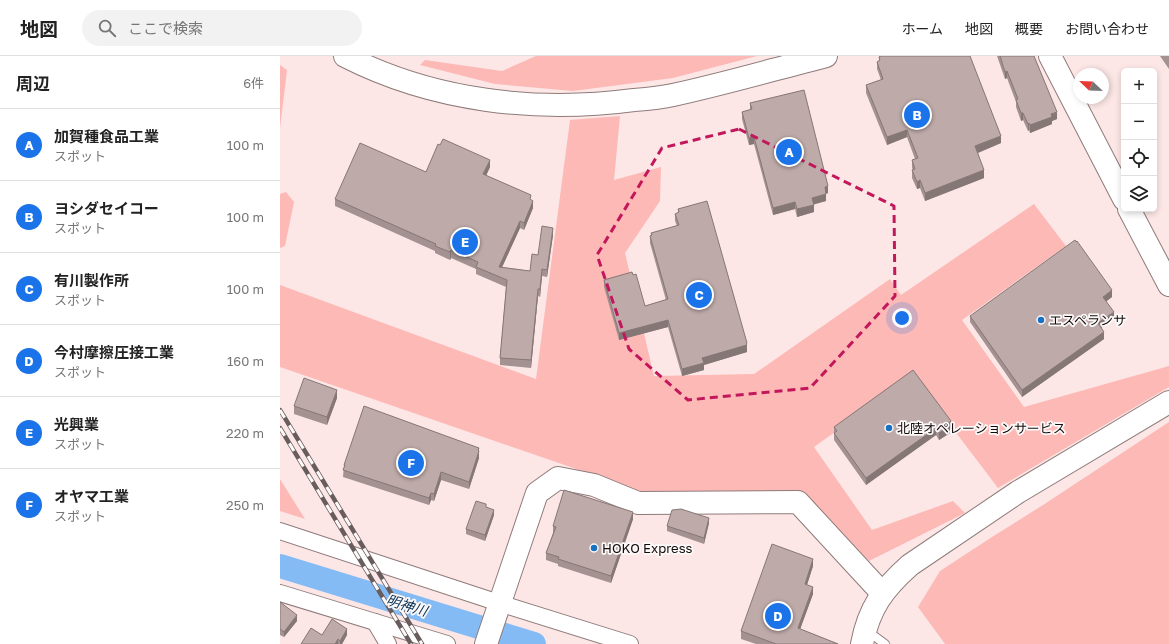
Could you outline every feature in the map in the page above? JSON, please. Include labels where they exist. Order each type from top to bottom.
[{"type":"street","points":[[344,56],[369,61],[433,90],[497,102],[601,104],[672,96],[826,56]]},
{"type":"street","points":[[1050,56],[1121,193]]},
{"type":"street","points":[[1131,212],[1169,285]]},
{"type":"street","points":[[863,636],[871,611],[882,593],[898,575],[910,565],[1018,492],[1169,402]]},
{"type":"street","points":[[486,644],[538,493],[558,478],[594,484],[638,503],[798,502],[882,593]]},
{"type":"street","points":[[280,531],[497,609],[630,644]]},
{"type":"street","points":[[280,593],[447,644]]},
{"type":"street","points":[[375,622],[388,644]]},
{"type":"lane","points":[[863,636],[885,644]]},
{"type":"highlighted area","points":[[739,129],[894,206],[895,296],[810,388],[688,400],[629,349],[597,255],[662,148]]},
{"type":"shaded area","points":[[536,56],[757,56],[673,78],[573,91],[495,84],[420,65],[425,60],[502,71]]},
{"type":"shaded area","points":[[280,65],[287,70],[280,128]]},
{"type":"shaded area","points":[[620,116],[614,180],[661,167],[660,201],[625,253],[654,376],[754,374],[890,279],[901,295],[1034,204],[1066,246],[962,320],[1024,407],[1169,366],[1169,387],[998,488],[913,376],[814,447],[872,530],[953,501],[965,513],[869,561],[802,493],[640,491],[280,367],[280,285],[536,379],[570,120]]},
{"type":"shaded area","points":[[286,192],[294,202],[285,246],[280,248],[280,194]]},
{"type":"shaded area","points":[[1169,422],[1169,644],[945,644],[918,607],[940,571]]},
{"type":"shaded area","points":[[280,479],[305,519],[280,511]]},
{"type":"building","points":[[880,56],[970,56],[1001,136],[975,146],[984,170],[925,193],[920,180],[917,182],[912,170],[915,169],[912,160],[918,158],[907,130],[887,137],[866,85],[883,79],[877,62],[880,60]]},
{"type":"building","points":[[1000,56],[1034,56],[1057,112],[1051,114],[1052,117],[1030,125],[1029,123],[1028,124],[1023,113],[1021,113],[1016,100],[1018,99],[1007,71],[1005,72]]},
{"type":"building","points":[[804,90],[828,186],[825,187],[826,194],[812,198],[814,205],[797,209],[795,202],[773,208],[754,137],[749,138],[742,112],[752,109],[750,103]]},
{"type":"building","points":[[443,139],[490,160],[483,174],[531,195],[530,199],[533,201],[524,223],[520,221],[499,267],[530,271],[532,254],[538,255],[542,226],[553,228],[547,270],[542,269],[540,289],[538,289],[531,360],[500,358],[507,280],[476,267],[478,262],[451,250],[450,252],[435,246],[436,244],[335,199],[360,143],[426,172],[438,144],[440,145]]},
{"type":"building","points":[[707,201],[747,345],[702,358],[704,363],[682,369],[668,320],[619,333],[604,280],[632,272],[633,275],[636,274],[645,306],[668,299],[650,236],[652,235],[651,233],[679,225],[675,214],[679,212],[678,209]]},
{"type":"building","name":"エスペランサ","points":[[1075,240],[1112,290],[1103,297],[1114,312],[1098,323],[1104,332],[1022,390],[970,316]]},
{"type":"building","name":"北陸オペレーションサービス","points":[[913,370],[951,421],[948,423],[950,426],[939,433],[936,428],[866,478],[834,433],[837,431],[834,427]]},
{"type":"building","points":[[304,378],[337,390],[327,417],[294,406]]},
{"type":"building","points":[[364,406],[479,448],[469,482],[441,472],[434,494],[431,493],[429,498],[343,470]]},
{"type":"building","name":"HOKO Express","points":[[564,490],[633,512],[611,576],[558,559],[559,557],[546,553],[556,527],[553,526]]},
{"type":"building","points":[[476,501],[486,504],[486,507],[494,510],[485,535],[466,529]]},
{"type":"building","points":[[681,509],[709,518],[704,538],[667,526],[672,510]]},
{"type":"building","points":[[772,544],[813,559],[805,584],[813,587],[798,628],[838,644],[776,644],[741,631]]},
{"type":"building","points":[[280,602],[297,615],[284,632],[280,629]]},
{"type":"building","points":[[332,619],[347,629],[340,641],[338,639],[335,644],[301,644],[311,628],[322,635]]},
{"type":"waterway","name":"明神川","points":[[280,566],[534,644]]},
{"type":"railway","points":[[280,410],[422,644]]},
{"type":"railway","points":[[280,428],[411,644]]},
{"type":"place","name":"ヨシダセイコー","points":[[917,115]]},
{"type":"place","name":"加賀種食品工業","points":[[789,152]]},
{"type":"place","name":"光興業","points":[[465,242]]},
{"type":"place","name":"有川製作所","points":[[699,295]]},
{"type":"place","name":"エスペランサ","points":[[1041,320]]},
{"type":"place","name":"北陸オペレーションサービス","points":[[889,428]]},
{"type":"place","name":"オヤマ工業","points":[[411,463]]},
{"type":"place","name":"HOKO Express","points":[[594,548]]},
{"type":"place","name":"今村摩擦圧接工業","points":[[778,616]]}]
